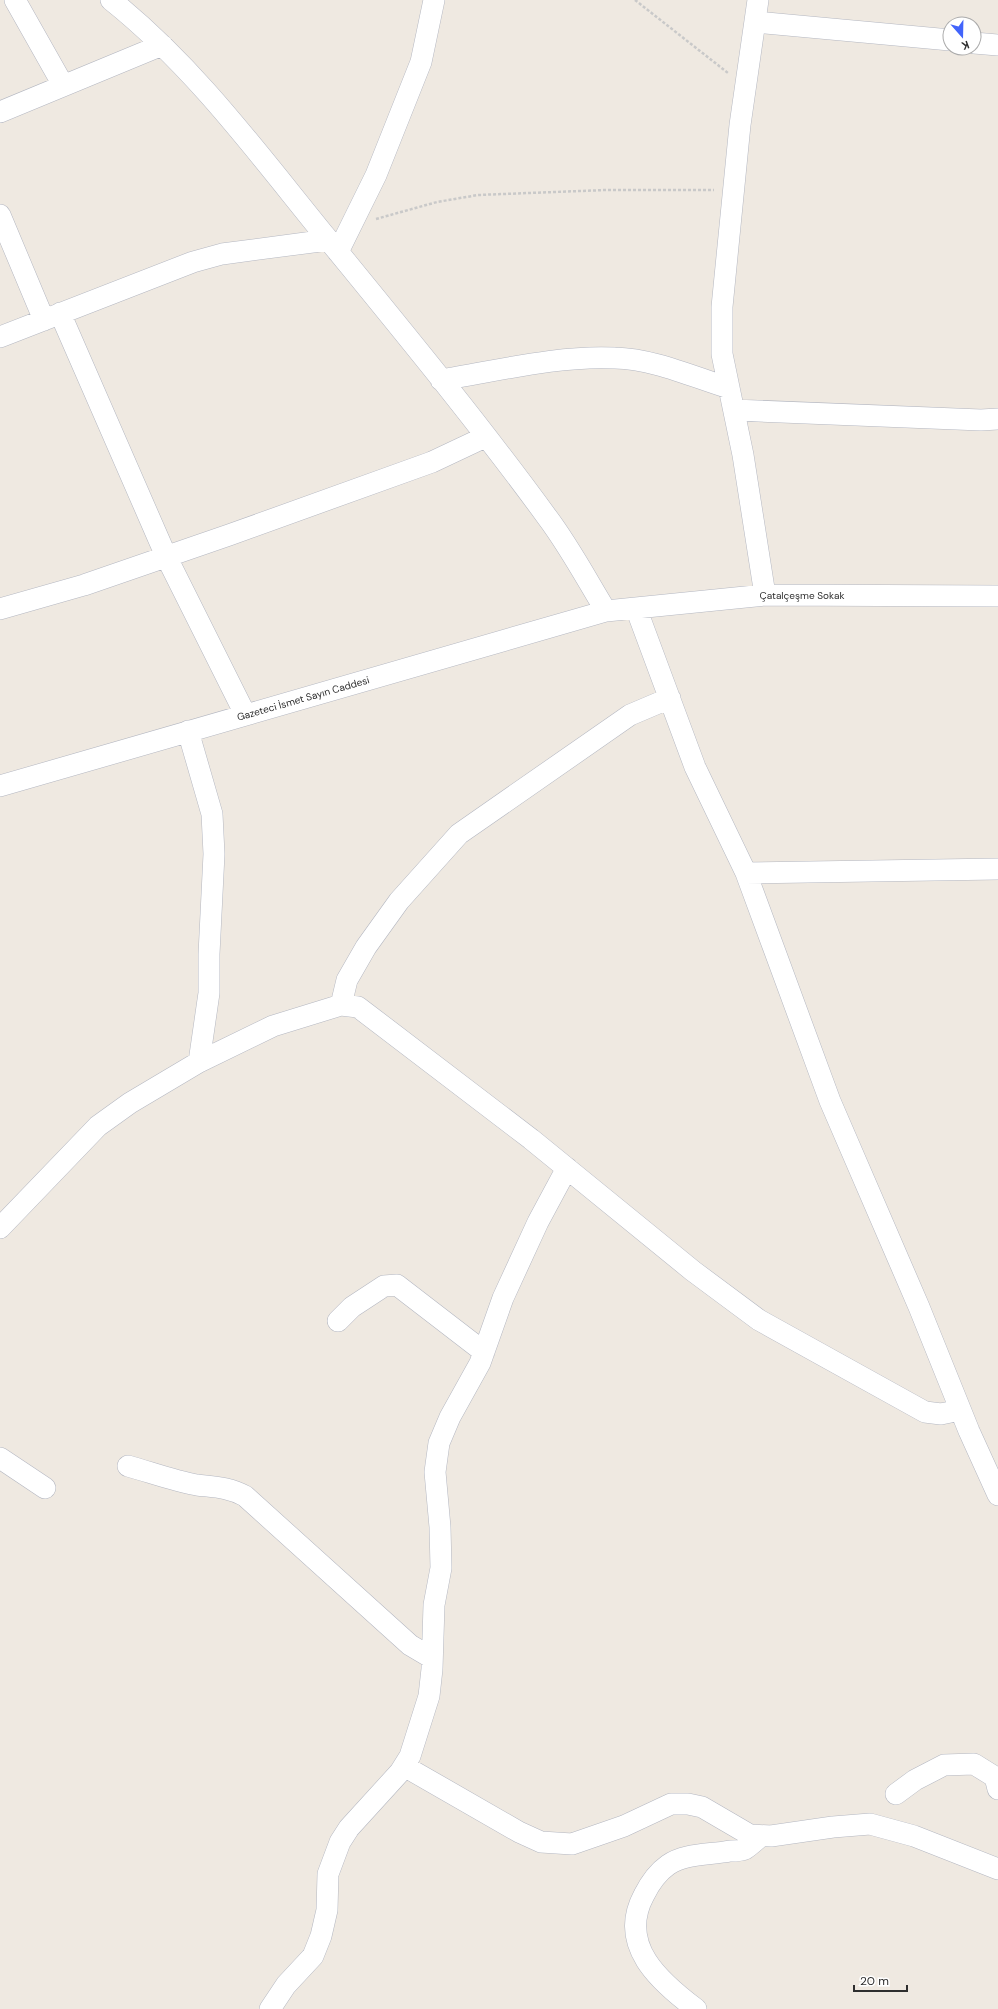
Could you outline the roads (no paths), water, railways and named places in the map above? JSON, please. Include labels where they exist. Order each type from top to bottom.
[{"type":"street","points":[[0,4],[9,0]]},
{"type":"street","points":[[15,0],[63,85]]},
{"type":"street","points":[[0,337],[193,262],[222,254],[333,246],[354,220],[376,175],[421,62],[434,0]]},
{"type":"street","points":[[758,0],[745,87],[733,190],[722,307],[722,354],[743,455],[765,595]]},
{"type":"street","points":[[115,1],[202,85],[441,380],[548,518],[606,611]]},
{"type":"street","points":[[755,22],[942,39]]},
{"type":"street","points":[[982,44],[998,45]]},
{"type":"street","points":[[0,112],[162,45]]},
{"type":"street","points":[[0,215],[52,316],[166,556],[245,714]]},
{"type":"street","points":[[441,380],[540,363],[592,358],[616,358],[639,361],[729,388]]},
{"type":"street","points":[[734,410],[981,420],[998,418]]},
{"type":"street","points":[[0,609],[84,585],[432,462],[485,437]]},
{"type":"street","name":"Çatalçeşme Sokak","points":[[606,611],[765,595],[998,596]]},
{"type":"street","points":[[636,608],[696,767],[746,873],[830,1101],[919,1307],[960,1410],[998,1495]]},
{"type":"street","name":"Gazeteci İsmet Sayın Caddesi","points":[[0,786],[245,714],[606,611]]},
{"type":"street","points":[[341,1005],[347,980],[366,947],[399,901],[460,834],[630,715],[670,698]]},
{"type":"street","points":[[188,731],[212,814],[214,854],[209,954],[210,993],[199,1062]]},
{"type":"street","points":[[746,873],[998,869]]},
{"type":"street","points":[[0,1228],[98,1126],[130,1103],[199,1062],[273,1026],[341,1005],[358,1007],[567,1168],[693,1271],[759,1320],[925,1412],[941,1414],[960,1410]]},
{"type":"street","points":[[270,2009],[286,1985],[313,1956],[321,1936],[327,1910],[328,1874],[340,1842],[349,1828],[404,1766],[410,1756],[429,1696],[434,1605],[441,1568],[440,1527],[435,1472],[439,1444],[450,1417],[484,1352],[503,1298],[538,1222],[567,1168]]},
{"type":"street","points":[[338,1321],[352,1307],[384,1286],[397,1285],[484,1352]]},
{"type":"street","points":[[0,1458],[45,1488]]},
{"type":"street","points":[[128,1466],[196,1485],[214,1485],[234,1490],[244,1496],[410,1645],[432,1658]]},
{"type":"street","points":[[896,1794],[915,1780],[944,1765],[974,1764],[995,1777],[998,1789]]},
{"type":"street","points":[[404,1766],[520,1832],[541,1842],[572,1844],[624,1826],[671,1804],[688,1804],[702,1807],[750,1835],[771,1836],[833,1827],[870,1824],[890,1828],[998,1869]]},
{"type":"street","points":[[696,2009],[684,2000],[646,1964],[637,1944],[635,1922],[640,1903],[650,1883],[668,1865],[690,1856],[744,1849],[762,1836]]}]
